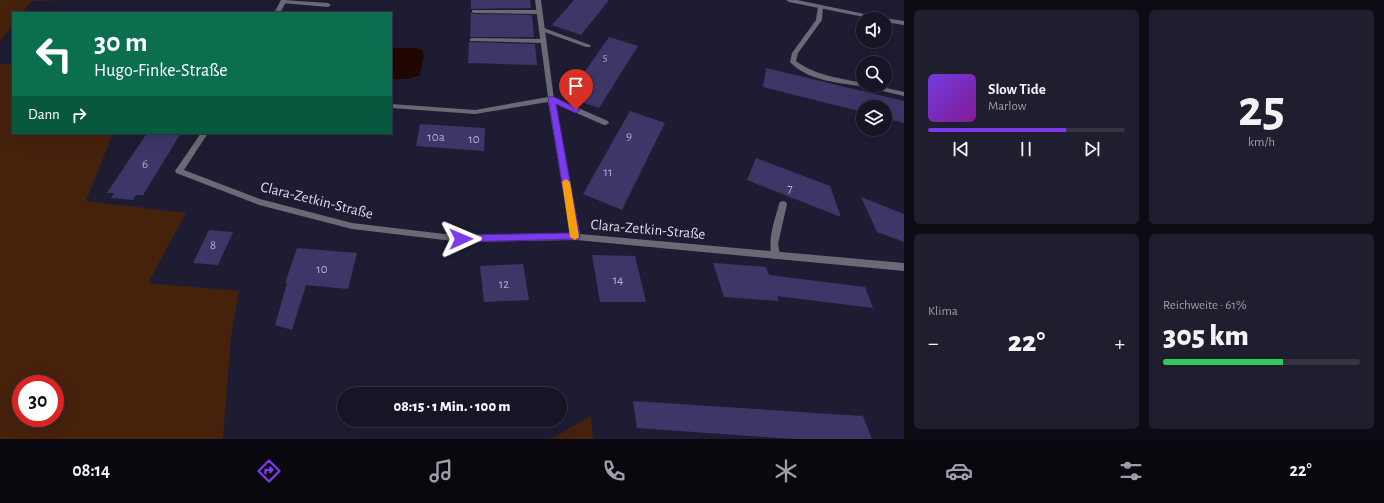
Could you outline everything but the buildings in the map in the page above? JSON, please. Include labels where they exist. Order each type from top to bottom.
[{"type":"street","points":[[538,0],[551,99],[576,237]]},
{"type":"street","points":[[789,0],[856,14]]},
{"type":"street","points":[[278,12],[283,1],[328,5]]},
{"type":"street","points":[[820,7],[819,20],[795,53],[793,62],[814,74],[856,83]]},
{"type":"street","points":[[474,11],[539,12]]},
{"type":"street","points":[[892,21],[904,23]]},
{"type":"street","points":[[541,29],[588,46]]},
{"type":"street","points":[[472,40],[543,41]]},
{"type":"street","points":[[892,91],[904,94]]},
{"type":"street","points":[[392,106],[475,112],[551,99],[606,123]]},
{"type":"street","name":"Clara-Zetkin-Straße","points":[[204,134],[180,171],[260,202],[352,226],[461,239],[576,237],[904,267]]},
{"type":"street","points":[[776,255],[774,244],[782,204]]},
{"type":"shaded area","points":[[0,0],[67,0],[32,1],[23,12],[12,12],[12,26],[0,41]]},
{"type":"shaded area","points":[[392,48],[415,48],[422,50],[424,55],[420,75],[409,79],[392,79]]},
{"type":"shaded area","points":[[0,64],[12,64],[12,134],[113,134],[86,201],[186,213],[148,283],[239,291],[231,337],[223,439],[0,439]]},
{"type":"shaded area","points":[[591,416],[593,439],[551,439]]},
{"type":"slow traffic","points":[[566,182],[575,237]]},
{"type":"route","points":[[461,239],[576,237],[551,99],[576,110]]}]
